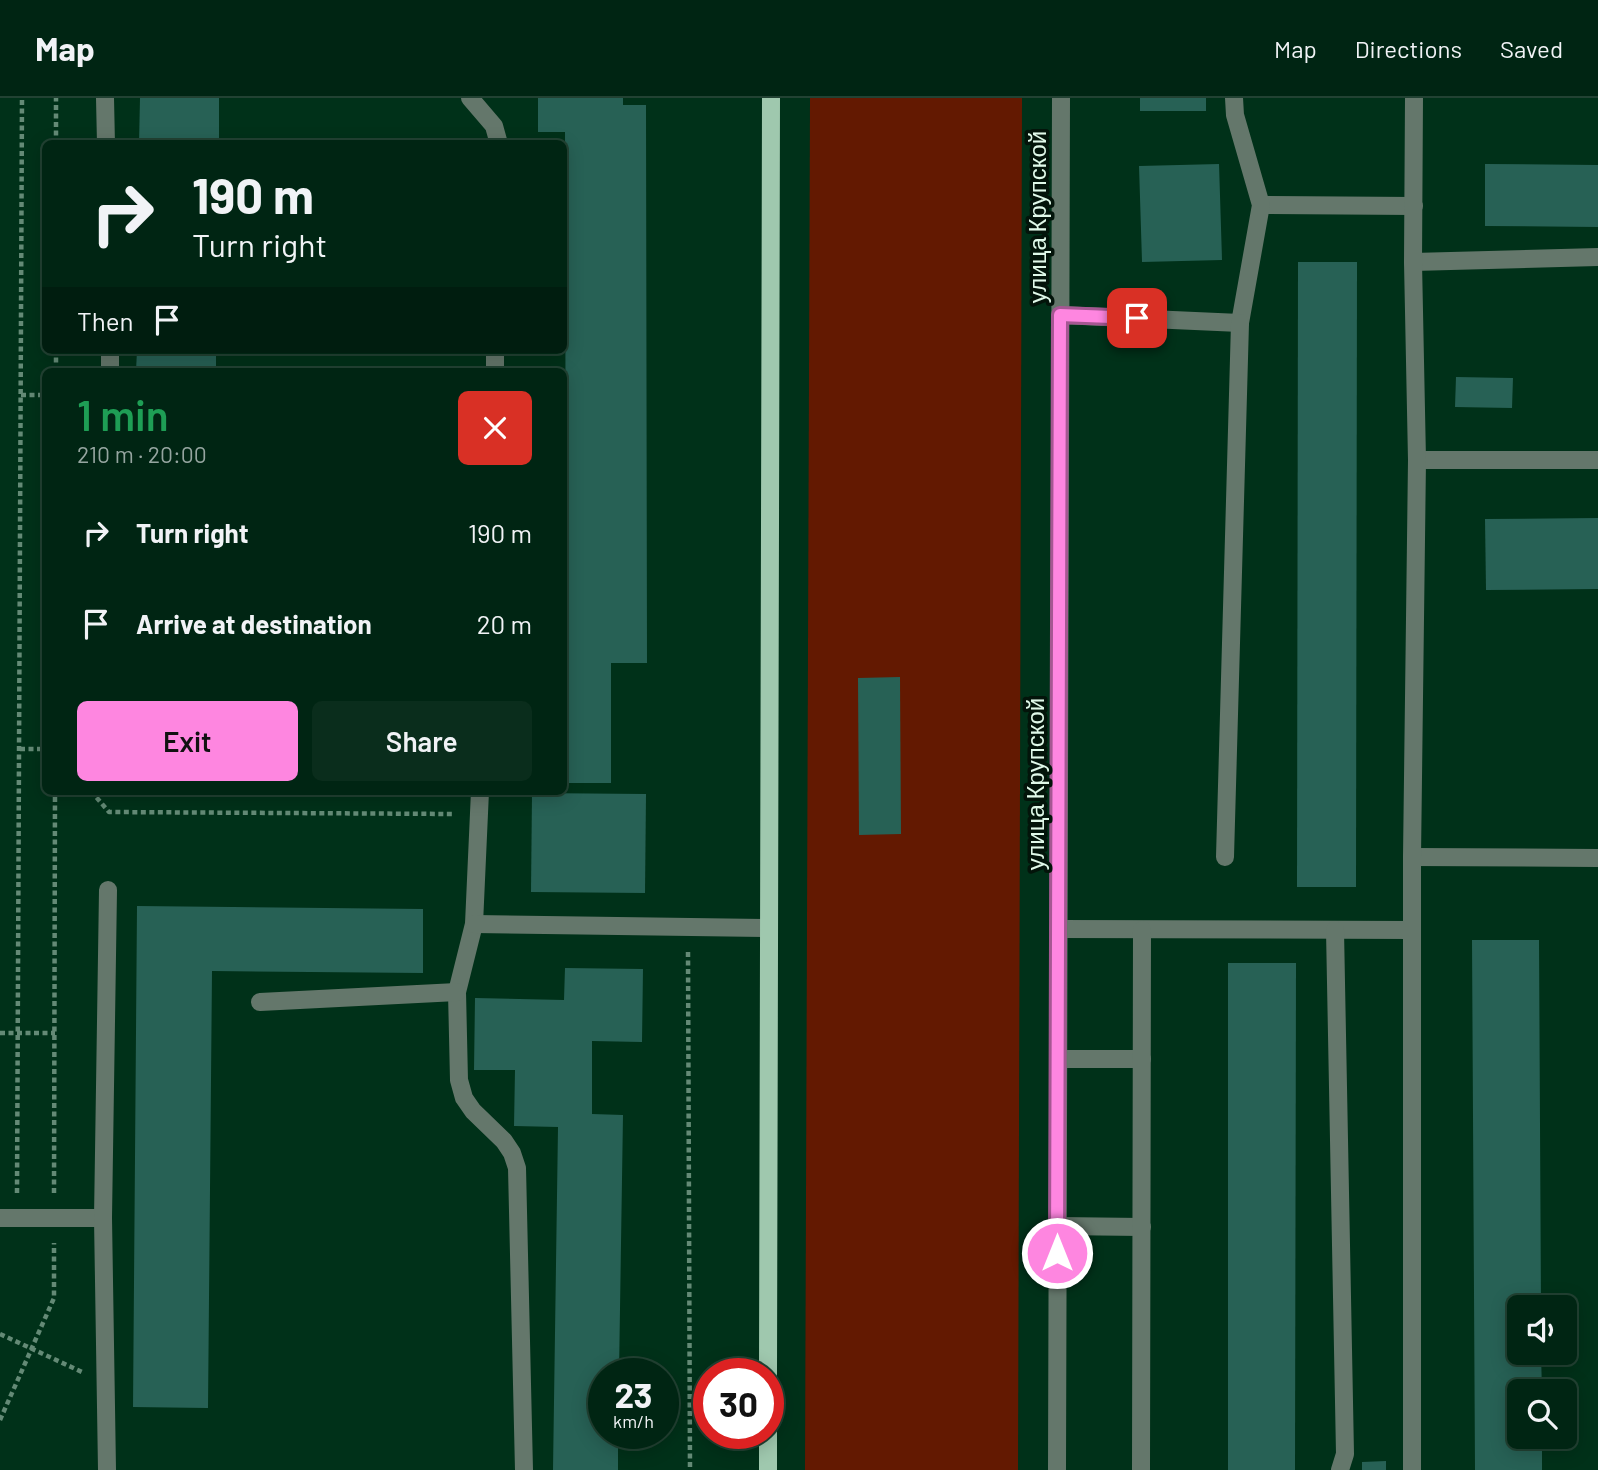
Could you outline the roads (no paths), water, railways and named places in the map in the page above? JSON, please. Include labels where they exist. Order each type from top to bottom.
[{"type":"main road","points":[[768,1358],[771,98]]},
{"type":"main road","points":[[768,1449],[768,1470]]},
{"type":"street","points":[[105,98],[106,140]]},
{"type":"street","points":[[470,98],[494,125],[498,140]]},
{"type":"street","name":"улица Крупской","points":[[1056,1470],[1061,98]]},
{"type":"street","points":[[1225,857],[1240,323],[1261,205],[1235,115],[1234,98]]},
{"type":"street","points":[[1412,1470],[1412,857],[1417,460],[1413,262],[1414,98]]},
{"type":"street","points":[[1261,205],[1414,206]]},
{"type":"street","points":[[1413,262],[1598,257]]},
{"type":"street","points":[[1060,315],[1240,323]]},
{"type":"street","points":[[1417,460],[1598,460]]},
{"type":"street","points":[[480,795],[474,924],[457,992],[459,1080],[464,1098],[473,1111],[504,1141],[517,1168],[524,1470]]},
{"type":"street","points":[[1412,857],[1598,858]]},
{"type":"street","points":[[107,1470],[103,1218],[108,890]]},
{"type":"street","points":[[474,924],[768,928]]},
{"type":"street","points":[[1058,929],[1412,930]]},
{"type":"street","points":[[1141,1470],[1142,930]]},
{"type":"street","points":[[1335,930],[1345,1454],[1340,1470]]},
{"type":"street","points":[[260,1002],[457,992]]},
{"type":"street","points":[[1058,1059],[1142,1059]]},
{"type":"street","points":[[9,1218],[103,1218]]},
{"type":"street","points":[[1057,1226],[1142,1227]]}]
